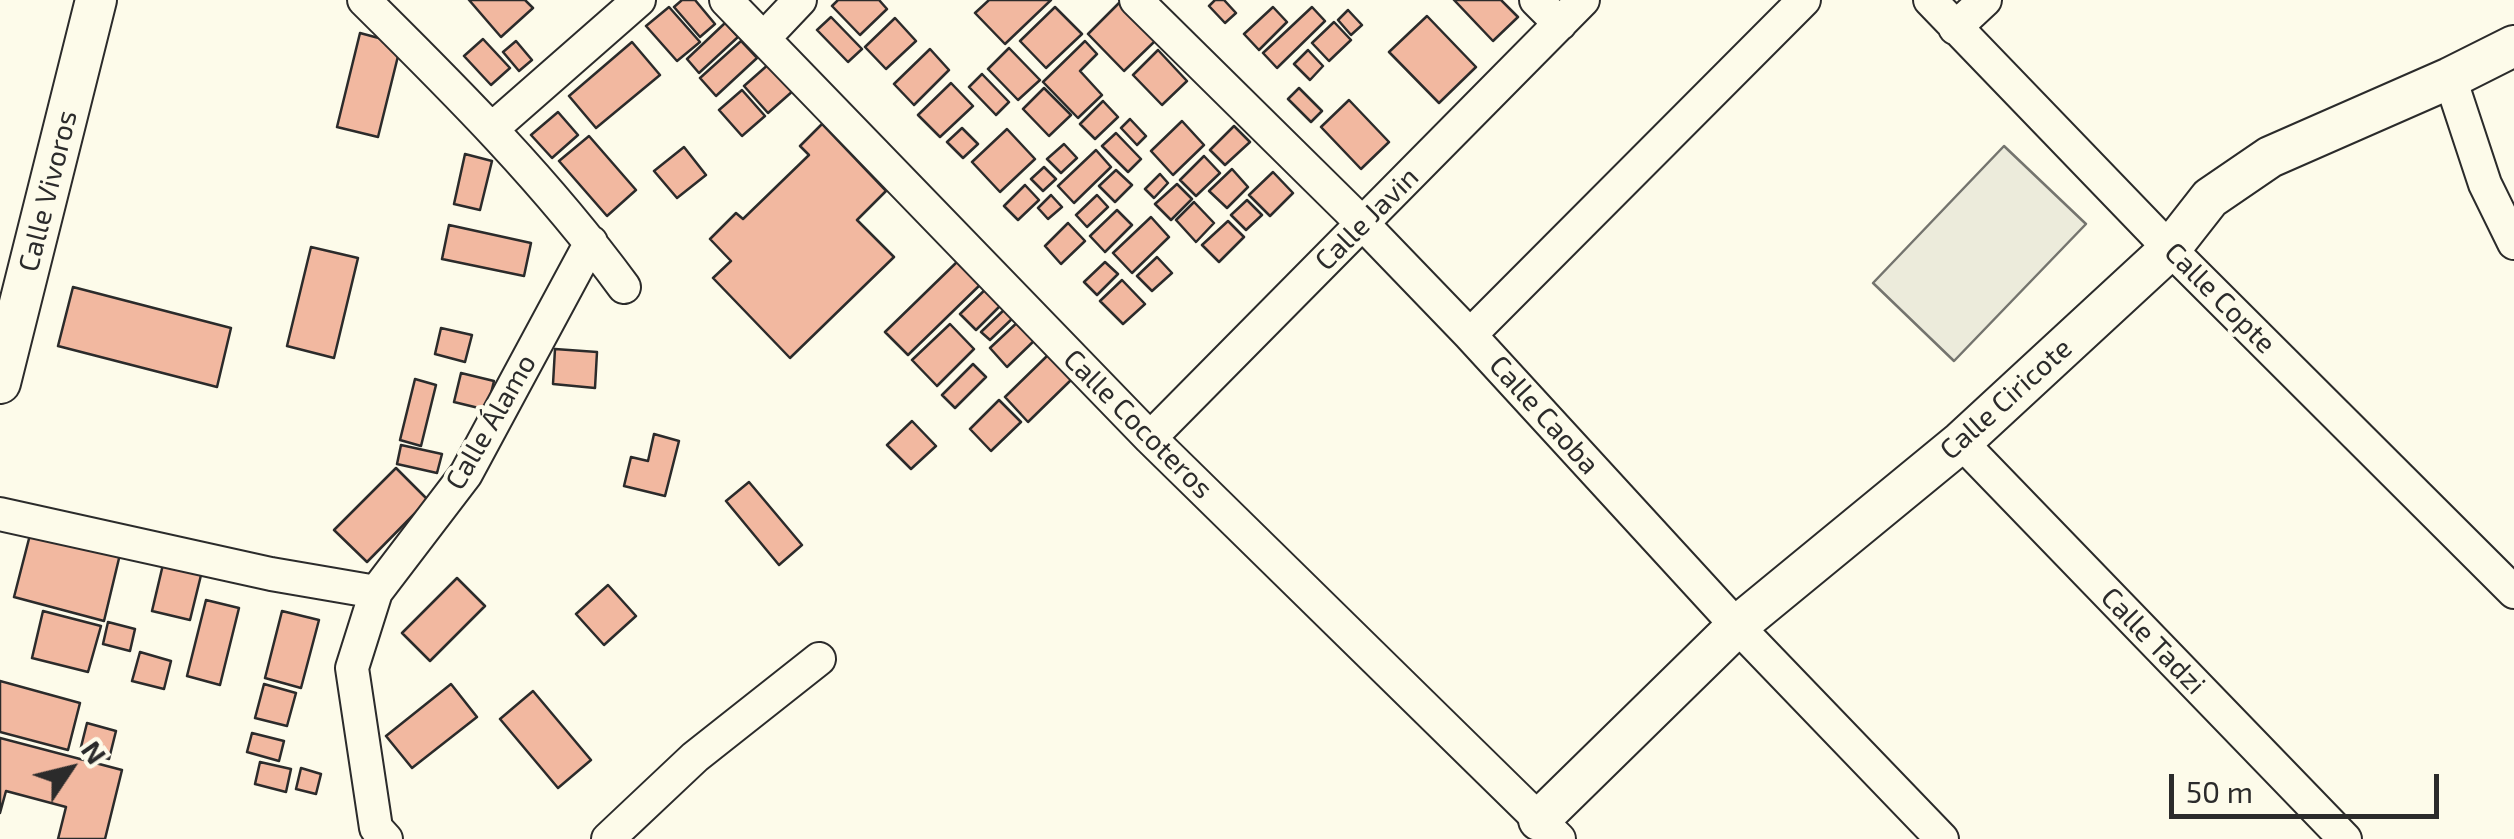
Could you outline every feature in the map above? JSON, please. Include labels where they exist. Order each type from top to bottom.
[{"type":"street","name":"Calle Vivoros","points":[[0,383],[96,0]]},
{"type":"street","points":[[364,0],[493,128],[591,242],[624,288]]},
{"type":"street","points":[[493,128],[638,0]]},
{"type":"street","name":"Calle Cocoteros","points":[[726,0],[1150,438],[1549,830]]},
{"type":"street","points":[[764,38],[800,0]]},
{"type":"street","name":"Calle Caoba","points":[[1136,0],[1470,335],[1737,626],[1942,839]]},
{"type":"street","points":[[1536,0],[1572,12]]},
{"type":"street","points":[[1470,335],[1804,0]]},
{"type":"street","name":"Calle Copte","points":[[1930,0],[2170,249],[2514,592]]},
{"type":"street","points":[[1955,28],[1986,0]]},
{"type":"street","name":"Calle Javin","points":[[1150,438],[1572,12]]},
{"type":"street","name":"Calle Ciricote","points":[[1549,830],[1737,626],[1961,442],[2170,249],[2210,198],[2270,157],[2514,46]]},
{"type":"street","points":[[2450,78],[2485,184],[2514,242]]},
{"type":"street","name":"Calle Álamo","points":[[386,839],[376,828],[352,668],[376,592],[466,474],[591,242]]},
{"type":"street","name":"Calle Tadzi","points":[[1961,442],[2345,839]]},
{"type":"street","points":[[0,514],[271,574],[376,592]]},
{"type":"street","points":[[608,839],[695,757],[819,659]]},
{"type":"shaded area","points":[[2004,146],[2086,224],[1954,361],[1873,283]]},
{"type":"building","points":[[469,0],[525,0],[533,8],[501,37]]},
{"type":"building","points":[[682,0],[695,0],[715,24],[700,37],[674,7]]},
{"type":"building","points":[[838,0],[879,0],[887,9],[860,35],[832,6]]},
{"type":"building","points":[[989,0],[1051,0],[1005,44],[975,13]]},
{"type":"building","points":[[1215,0],[1224,0],[1236,13],[1225,23],[1209,6]]},
{"type":"building","points":[[1454,0],[1501,0],[1518,17],[1493,41]]},
{"type":"building","points":[[1119,3],[1155,41],[1124,71],[1088,34]]},
{"type":"building","points":[[669,7],[700,42],[677,61],[646,26]]},
{"type":"building","points":[[1055,7],[1082,34],[1046,68],[1020,41]]},
{"type":"building","points":[[1273,7],[1287,22],[1259,50],[1244,34]]},
{"type":"building","points":[[1312,7],[1325,21],[1277,68],[1263,53]]},
{"type":"building","points":[[1348,10],[1362,25],[1351,35],[1338,20]]},
{"type":"building","points":[[1427,16],[1476,67],[1439,103],[1389,52]]},
{"type":"building","points":[[831,17],[862,49],[848,62],[817,30]]},
{"type":"building","points":[[895,18],[916,41],[886,69],[865,47]]},
{"type":"building","points":[[1334,22],[1351,40],[1329,61],[1312,43]]},
{"type":"building","points":[[725,23],[738,37],[699,73],[687,59]]},
{"type":"building","points":[[360,33],[401,44],[378,137],[337,127]]},
{"type":"building","points":[[483,39],[510,68],[491,85],[464,56]]},
{"type":"building","points":[[516,41],[532,60],[519,71],[503,52]]},
{"type":"building","points":[[741,41],[757,58],[716,96],[700,78]]},
{"type":"building","points":[[1085,41],[1097,54],[1080,71],[1102,95],[1078,118],[1043,82]]},
{"type":"building","points":[[632,42],[660,75],[596,128],[569,96]]},
{"type":"building","points":[[1009,48],[1040,80],[1018,100],[988,69]]},
{"type":"building","points":[[930,49],[949,70],[914,105],[894,84]]},
{"type":"building","points":[[1158,50],[1187,81],[1162,105],[1133,75]]},
{"type":"building","points":[[1308,50],[1323,66],[1310,80],[1294,64]]},
{"type":"building","points":[[770,63],[794,90],[768,113],[744,86]]},
{"type":"building","points":[[982,74],[1009,102],[996,115],[969,87]]},
{"type":"building","points":[[951,83],[973,106],[940,137],[918,115]]},
{"type":"building","points":[[1044,88],[1071,115],[1049,136],[1023,109]]},
{"type":"building","points":[[1299,88],[1322,111],[1311,122],[1288,99]]},
{"type":"building","points":[[742,90],[765,116],[742,136],[719,110]]},
{"type":"building","points":[[1349,100],[1389,142],[1361,169],[1321,127]]},
{"type":"building","points":[[1103,101],[1118,117],[1095,139],[1080,124]]},
{"type":"building","points":[[558,112],[578,135],[552,158],[531,135]]},
{"type":"building","points":[[1130,119],[1146,136],[1137,145],[1121,128]]},
{"type":"building","points":[[1182,121],[1204,145],[1173,175],[1151,151]]},
{"type":"building","points":[[822,124],[886,191],[857,220],[894,257],[790,358],[713,278],[731,261],[710,239],[736,213],[743,219],[809,155],[800,146]]},
{"type":"building","points":[[1234,126],[1250,142],[1225,165],[1210,150]]},
{"type":"building","points":[[962,128],[978,144],[963,158],[947,142]]},
{"type":"building","points":[[1007,129],[1035,159],[1000,192],[972,162]]},
{"type":"building","points":[[1116,133],[1141,159],[1128,172],[1102,146]]},
{"type":"building","points":[[589,136],[636,190],[607,216],[559,161]]},
{"type":"building","points":[[1064,144],[1077,158],[1061,173],[1047,159]]},
{"type":"building","points":[[684,147],[706,175],[677,198],[654,171]]},
{"type":"building","points":[[1096,150],[1111,167],[1074,203],[1058,186]]},
{"type":"building","points":[[465,154],[492,161],[480,210],[454,204]]},
{"type":"building","points":[[1204,156],[1220,173],[1196,196],[1180,180]]},
{"type":"building","points":[[1044,167],[1056,179],[1043,191],[1031,179]]},
{"type":"building","points":[[1232,169],[1248,187],[1227,208],[1209,191]]},
{"type":"building","points":[[1116,170],[1132,185],[1115,202],[1099,186]]},
{"type":"building","points":[[1273,172],[1293,193],[1270,216],[1249,195]]},
{"type":"building","points":[[1160,174],[1168,183],[1154,198],[1145,189]]},
{"type":"building","points":[[1177,184],[1192,199],[1171,220],[1155,204]]},
{"type":"building","points":[[1025,185],[1039,200],[1018,220],[1004,206]]},
{"type":"building","points":[[1051,195],[1062,207],[1048,219],[1038,208]]},
{"type":"building","points":[[1097,195],[1108,207],[1087,227],[1076,215]]},
{"type":"building","points":[[1247,200],[1262,215],[1246,230],[1231,215]]},
{"type":"building","points":[[1194,202],[1214,223],[1196,242],[1176,220]]},
{"type":"building","points":[[1117,210],[1132,225],[1105,252],[1090,236]]},
{"type":"building","points":[[1151,217],[1169,237],[1132,273],[1113,253]]},
{"type":"building","points":[[1228,221],[1244,237],[1219,262],[1202,245]]},
{"type":"building","points":[[1068,223],[1085,241],[1061,264],[1045,246]]},
{"type":"building","points":[[449,225],[531,243],[524,276],[442,259]]},
{"type":"building","points":[[311,247],[358,258],[334,358],[287,346]]},
{"type":"building","points":[[1157,257],[1172,273],[1152,291],[1137,276]]},
{"type":"building","points":[[960,259],[983,282],[908,355],[885,332]]},
{"type":"building","points":[[1105,262],[1118,274],[1097,295],[1084,282]]},
{"type":"building","points":[[1122,280],[1145,304],[1123,324],[1100,301]]},
{"type":"building","points":[[991,284],[1006,300],[976,330],[960,314]]},
{"type":"building","points":[[73,287],[231,328],[217,387],[58,346]]},
{"type":"building","points":[[1007,307],[1016,315],[990,340],[981,332]]},
{"type":"building","points":[[1021,319],[1038,337],[1007,367],[990,348]]},
{"type":"building","points":[[950,324],[974,349],[937,386],[912,360]]},
{"type":"building","points":[[441,328],[472,335],[465,362],[435,354]]},
{"type":"building","points":[[555,349],[597,352],[595,388],[553,384]]},
{"type":"building","points":[[1048,355],[1072,379],[1028,422],[1005,397]]},
{"type":"building","points":[[973,364],[986,377],[955,408],[942,395]]},
{"type":"building","points":[[461,373],[494,381],[487,410],[454,402]]},
{"type":"building","points":[[415,379],[436,385],[421,446],[400,440]]},
{"type":"building","points":[[999,400],[1021,422],[991,451],[970,429]]},
{"type":"building","points":[[912,421],[936,446],[911,469],[887,445]]},
{"type":"building","points":[[654,434],[679,441],[665,496],[624,486],[631,457],[648,461]]},
{"type":"building","points":[[401,445],[442,454],[437,473],[397,464]]},
{"type":"building","points":[[396,468],[428,500],[367,562],[334,530]]},
{"type":"building","points":[[749,482],[802,545],[779,565],[726,501]]},
{"type":"building","points":[[32,527],[121,550],[104,621],[14,597]]},
{"type":"building","points":[[165,556],[203,567],[190,620],[152,611]]},
{"type":"building","points":[[457,578],[485,606],[430,661],[402,633]]},
{"type":"building","points":[[608,585],[636,616],[604,645],[576,614]]},
{"type":"building","points":[[206,600],[239,608],[220,685],[187,676]]},
{"type":"building","points":[[43,611],[101,626],[88,672],[32,658]]},
{"type":"building","points":[[282,611],[319,620],[301,688],[265,678]]},
{"type":"building","points":[[108,622],[135,629],[130,651],[103,644]]},
{"type":"building","points":[[140,652],[171,661],[164,689],[132,681]]},
{"type":"building","points":[[0,681],[80,703],[68,750],[0,732]]},
{"type":"building","points":[[264,684],[296,693],[287,726],[255,718]]},
{"type":"building","points":[[451,684],[477,717],[412,768],[386,736]]},
{"type":"building","points":[[533,691],[591,760],[558,788],[500,719]]},
{"type":"building","points":[[87,723],[116,731],[109,759],[80,751]]},
{"type":"building","points":[[252,733],[284,741],[279,761],[247,752]]},
{"type":"building","points":[[0,738],[122,770],[105,839],[58,839],[66,807],[6,791],[0,813]]},
{"type":"building","points":[[260,762],[291,769],[286,792],[255,784]]},
{"type":"building","points":[[301,768],[321,774],[316,794],[296,789]]}]
